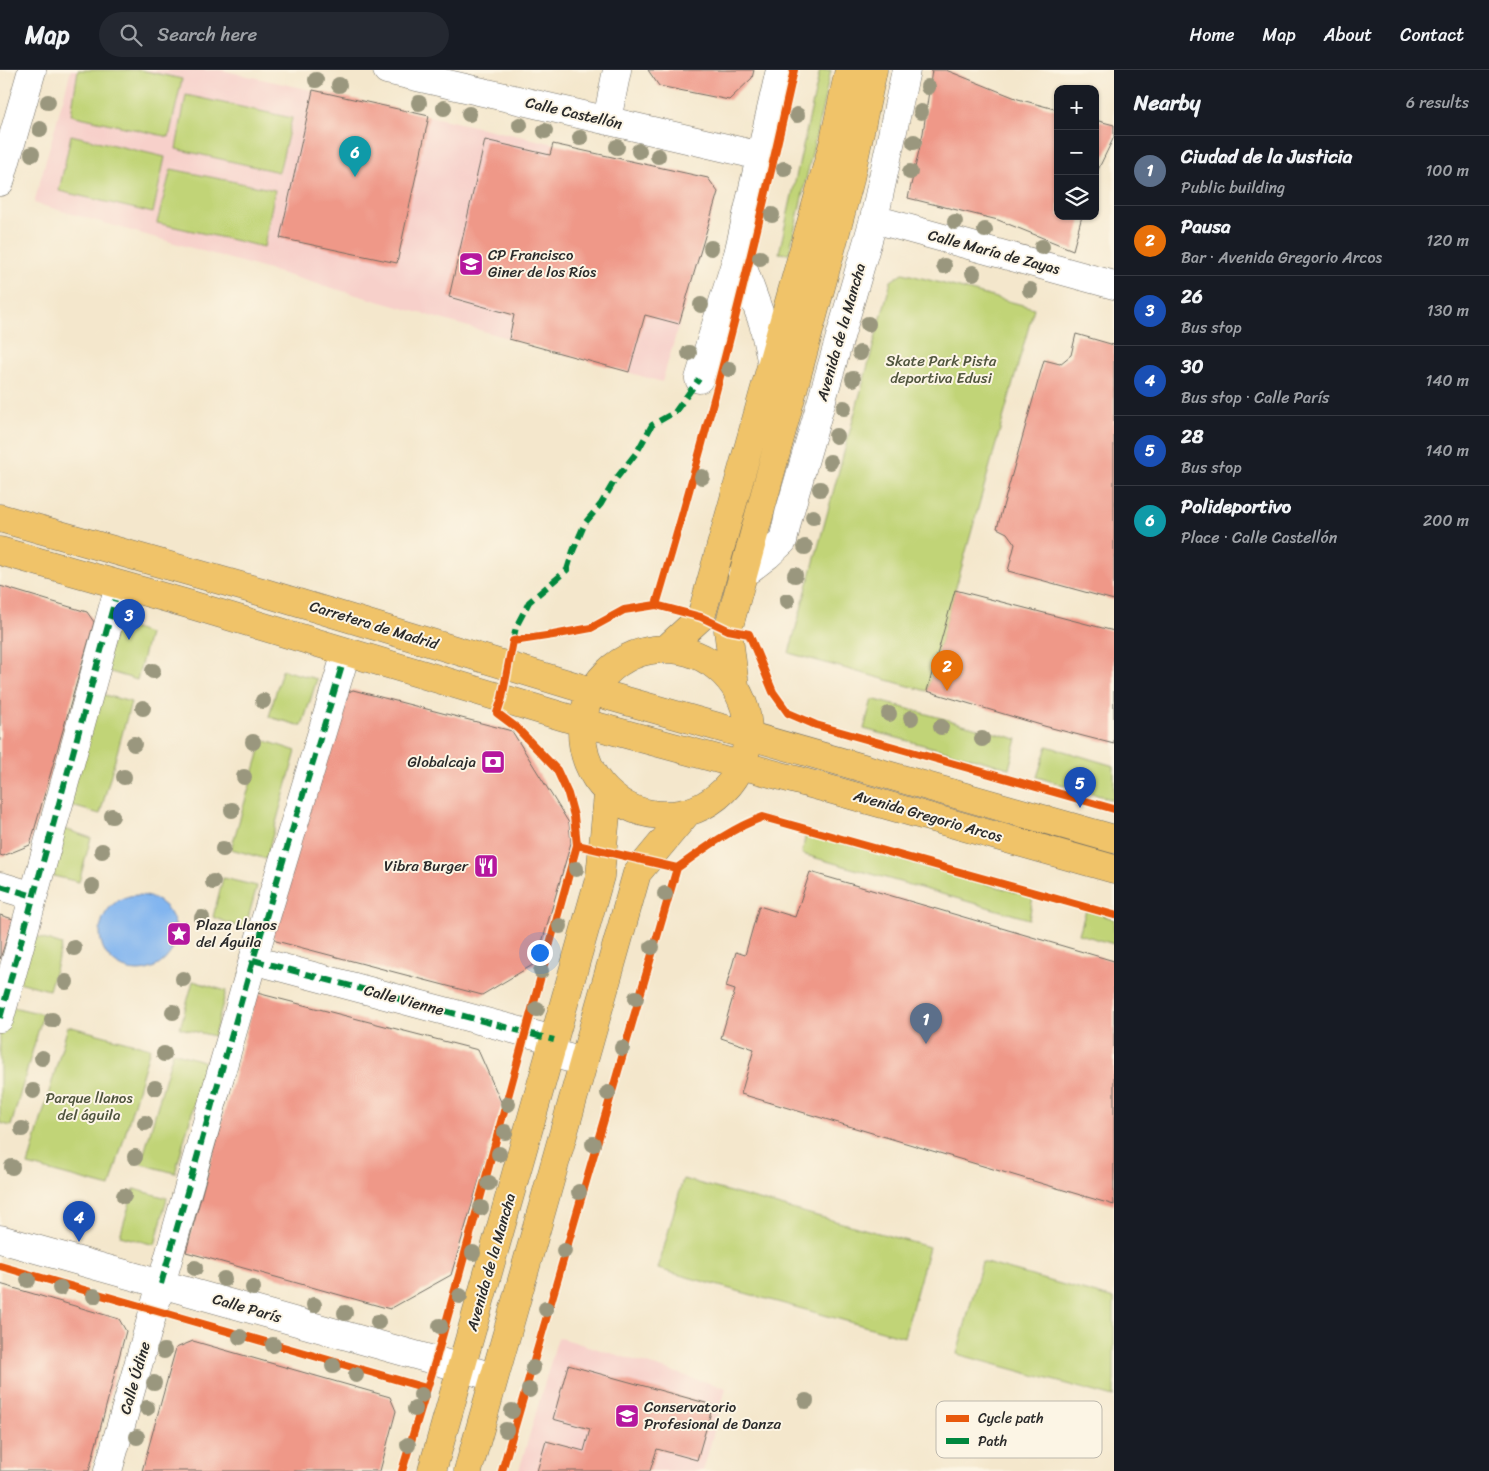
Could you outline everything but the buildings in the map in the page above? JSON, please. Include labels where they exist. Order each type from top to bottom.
[{"type":"main road","points":[[667,648],[701,617],[834,141],[849,70]]},
{"type":"main road","name":"Avenida de la Mancha","points":[[470,1463],[637,874],[687,813],[719,796],[741,766],[748,734],[745,709],[735,686],[728,630],[849,183],[873,70]]},
{"type":"main road","name":"Carretera de Madrid","points":[[0,518],[262,592],[591,691],[748,734]]},
{"type":"main road","points":[[0,551],[188,604],[581,722],[741,766]]},
{"type":"main road","name":"Avenida de la Mancha","points":[[687,813],[645,814],[608,794],[586,762],[581,722],[591,691],[611,668],[637,653],[667,648],[706,659],[735,686]]},
{"type":"main road","name":"Avenida Gregorio Arcos","points":[[748,734],[1114,838]]},
{"type":"main road","name":"Avenida Gregorio Arcos","points":[[741,766],[1114,869]]},
{"type":"main road","name":"Avenida de la Mancha","points":[[432,1471],[600,876],[608,794]]},
{"type":"street","points":[[0,180],[32,70]]},
{"type":"street","name":"Calle Castellón","points":[[387,70],[416,73],[761,156]]},
{"type":"street","points":[[607,120],[617,70]]},
{"type":"street","points":[[699,379],[738,254],[780,70]]},
{"type":"street","name":"Avenida de la Mancha","points":[[742,575],[768,555],[782,541],[788,514],[874,219],[906,70]]},
{"type":"street","name":"Calle María de Zayas","points":[[874,219],[1114,285]]},
{"type":"street","points":[[738,254],[763,323],[772,364]]},
{"type":"street","points":[[0,1018],[115,600]]},
{"type":"street","points":[[161,1284],[253,960],[342,666]]},
{"type":"street","points":[[0,886],[33,896]]},
{"type":"street","name":"Calle Vienne","points":[[253,960],[552,1046]]},
{"type":"street","points":[[552,1046],[584,1062]]},
{"type":"street","name":"Calle París","points":[[0,1239],[494,1377]]},
{"type":"street","name":"Calle Údine","points":[[108,1471],[161,1284]]},
{"type":"shaded area","name":"CP Francisco Giner de los Ríos","points":[[71,70],[221,70],[708,178],[718,192],[662,382],[34,203]]},
{"type":"shaded area","name":"Conservatorio Profesional de Danza","points":[[558,1337],[726,1388],[703,1471],[519,1471]]},
{"type":"green space","points":[[78,70],[141,70],[182,79],[169,137],[71,115]]},
{"type":"green space","points":[[820,70],[831,70],[789,254],[779,253]]},
{"type":"green space","points":[[186,95],[292,118],[279,172],[176,149]]},
{"type":"green space","points":[[71,135],[165,157],[153,213],[59,191]]},
{"type":"green space","points":[[171,169],[275,190],[264,247],[157,223]]},
{"type":"green space","name":"Skate Park Pista deportiva Edusi","points":[[903,273],[1034,308],[927,691],[789,653],[891,281]]},
{"type":"green space","points":[[117,623],[149,634],[137,680],[104,670]]},
{"type":"green space","points":[[282,670],[317,679],[302,726],[269,717]]},
{"type":"green space","points":[[97,693],[131,702],[100,814],[65,804]]},
{"type":"green space","points":[[872,699],[1017,739],[1009,768],[864,729]]},
{"type":"green space","points":[[263,740],[296,751],[266,859],[231,849]]},
{"type":"green space","points":[[1047,746],[1114,766],[1114,800],[1037,777]]},
{"type":"green space","points":[[59,827],[91,838],[79,882],[45,874]]},
{"type":"green space","points":[[806,832],[1033,897],[1029,919],[802,854]]},
{"type":"green space","points":[[223,878],[257,886],[245,929],[213,917]]},
{"type":"green space","points":[[1086,910],[1114,919],[1114,944],[1079,934]]},
{"type":"green space","points":[[28,934],[62,945],[49,990],[15,981]]},
{"type":"green space","points":[[193,981],[226,991],[214,1036],[180,1028]]},
{"type":"green space","points":[[8,1006],[43,1014],[11,1126],[0,1123],[0,1033]]},
{"type":"green space","name":"Parque llanos del águila","points":[[68,1026],[150,1048],[110,1187],[28,1165]]},
{"type":"green space","points":[[173,1052],[206,1062],[175,1173],[141,1164]]},
{"type":"green space","points":[[683,1179],[929,1247],[904,1337],[658,1269]]},
{"type":"green space","points":[[134,1189],[167,1198],[155,1245],[120,1236]]},
{"type":"green space","points":[[982,1262],[1114,1299],[1114,1397],[957,1354]]},
{"type":"water","points":[[146,895],[159,901],[170,912],[176,925],[174,948],[159,965],[146,971],[130,971],[117,965],[102,948],[100,925],[106,912],[123,897]]},
{"type":"marked path","points":[[513,641],[516,627],[529,602],[567,570],[585,523],[601,504],[615,480],[637,452],[652,425],[675,412],[699,379]]},
{"type":"marked path","points":[[0,1018],[115,600]]},
{"type":"marked path","points":[[161,1284],[253,960],[342,666]]},
{"type":"marked path","points":[[0,886],[33,896]]},
{"type":"marked path","points":[[253,960],[554,1040]]},
{"type":"cycle path","points":[[402,1471],[436,1359],[577,845],[574,816],[568,794],[557,770],[517,728],[497,713],[502,698],[513,641],[591,628],[624,610],[656,605],[730,339],[794,70]]},
{"type":"cycle path","points":[[656,605],[701,617],[728,630],[749,634],[773,692],[788,713],[816,725],[1114,809]]},
{"type":"cycle path","points":[[677,868],[729,833],[763,817],[1114,915]]},
{"type":"cycle path","points":[[502,1471],[677,868],[577,845]]},
{"type":"cycle path","points":[[0,1266],[426,1388]]},
{"type":"place","name":"Polideportivo","points":[[355,177]]},
{"type":"place","name":"CP Francisco Giner de los Ríos","points":[[471,264]]},
{"type":"place","name":"26","points":[[129,640]]},
{"type":"place","name":"Pausa","points":[[947,691]]},
{"type":"place","name":"Globalcaja","points":[[493,762]]},
{"type":"place","name":"28","points":[[1080,808]]},
{"type":"place","name":"Vibra Burger","points":[[486,866]]},
{"type":"place","name":"Plaza Llanos del Águila","points":[[179,934]]},
{"type":"place","name":"Ciudad de la Justicia","points":[[926,1044]]},
{"type":"place","name":"30","points":[[79,1242]]},
{"type":"place","name":"Conservatorio Profesional de Danza","points":[[627,1416]]}]
